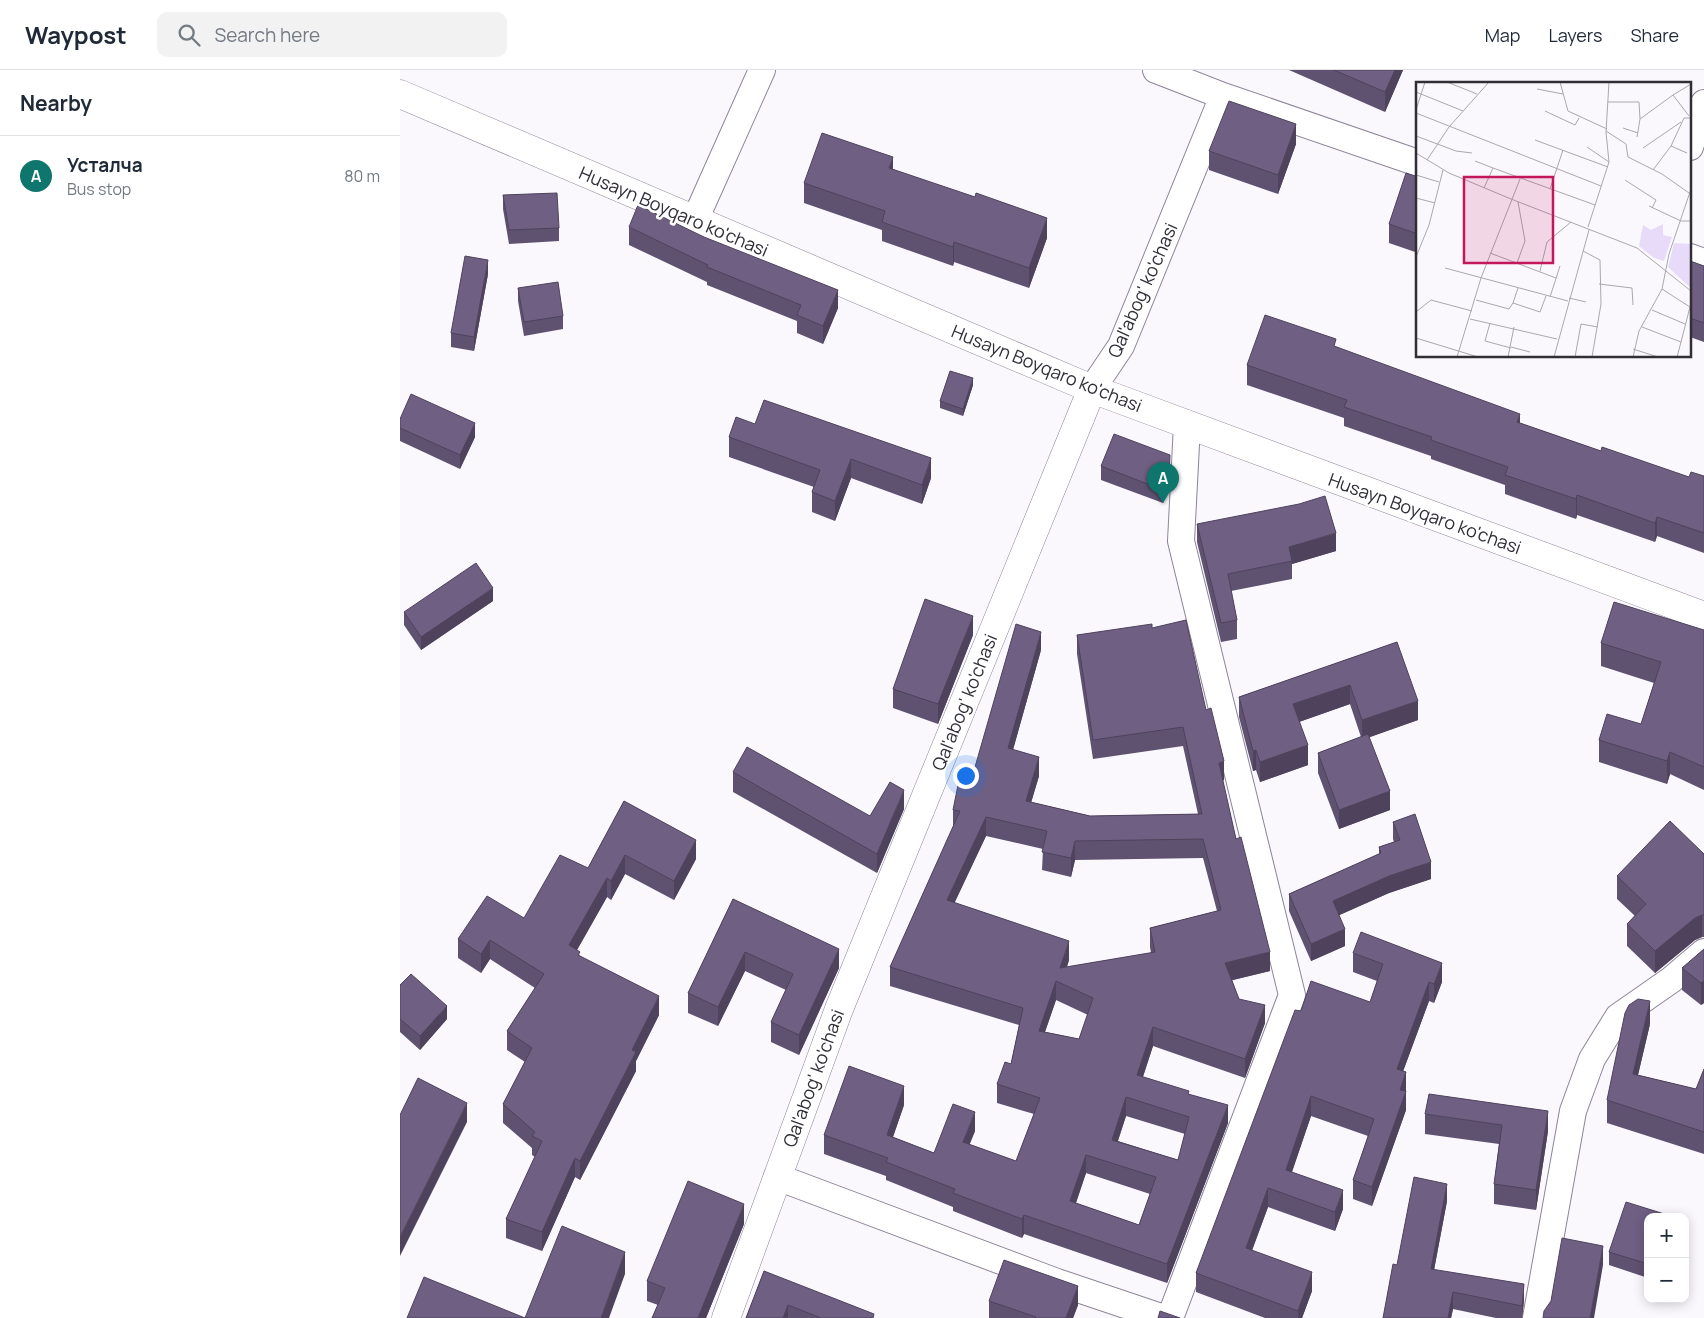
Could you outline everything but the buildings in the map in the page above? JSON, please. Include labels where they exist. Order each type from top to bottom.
[{"type":"main road","name":"Husayn Boyqaro ko'chasi","points":[[400,94],[1092,389],[1704,616]]},
{"type":"main road","name":"Qal'abog' ko'chasi","points":[[726,1318],[839,1009],[1092,389]]},
{"type":"street","points":[[695,220],[762,70]]},
{"type":"street","points":[[1156,70],[1223,96],[1416,162]]},
{"type":"street","name":"Qal'abog' ko'chasi","points":[[1092,389],[1121,346],[1223,96]]},
{"type":"street","points":[[1692,141],[1704,103]]},
{"type":"street","points":[[1692,258],[1704,262]]},
{"type":"street","points":[[1170,1318],[1292,995],[1181,541],[1187,424]]},
{"type":"street","points":[[1536,1318],[1573,1111],[1592,1059],[1618,1017],[1671,980],[1704,952]]},
{"type":"street","points":[[777,1177],[1057,1282],[1164,1318]]},
{"type":"place","name":"Усталча","points":[[1163,503]]}]
